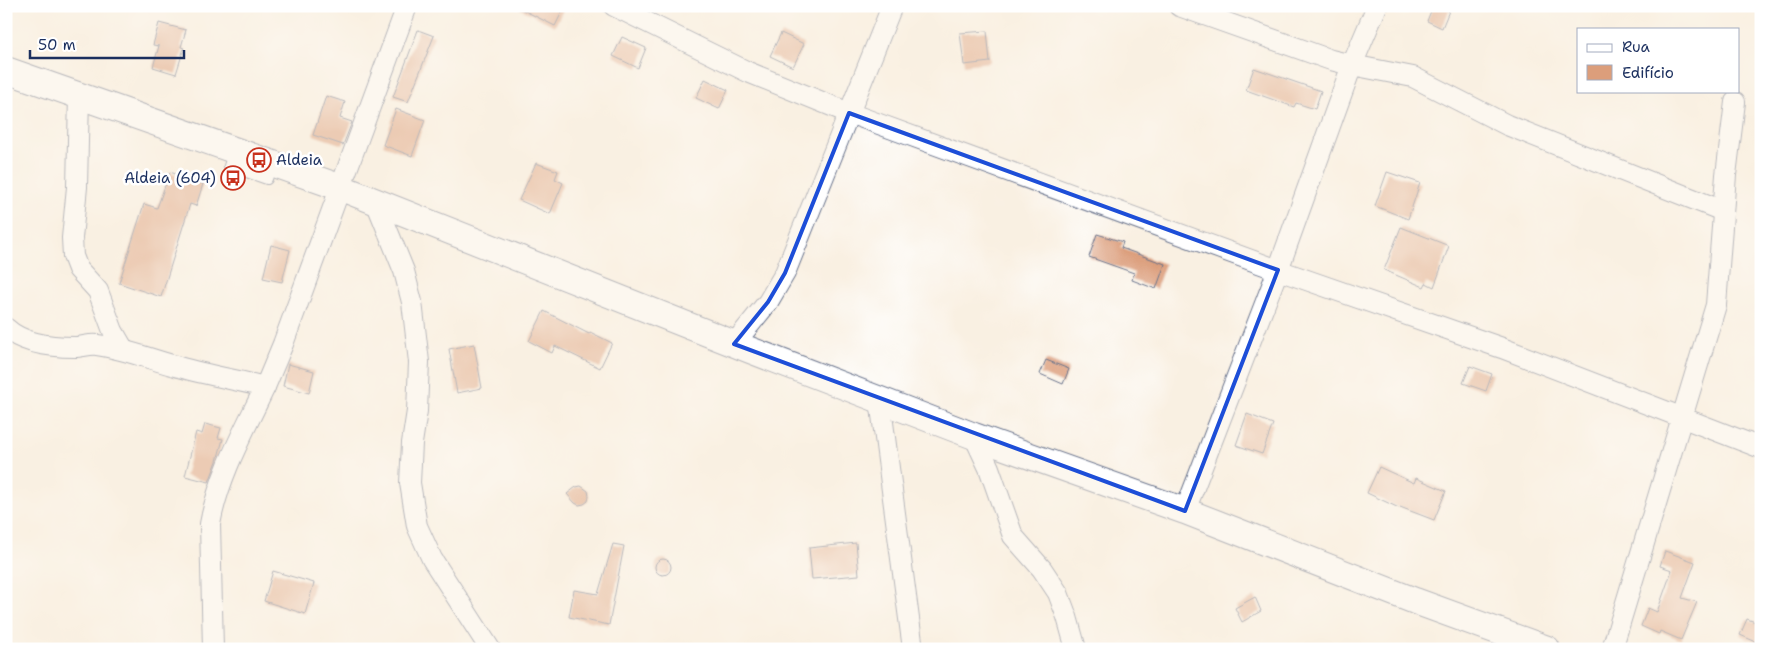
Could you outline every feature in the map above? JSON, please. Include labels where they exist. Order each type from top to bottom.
[{"type":"street","points":[[213,649],[210,524],[213,509],[238,443],[283,344],[407,6]]},
{"type":"street","points":[[614,6],[748,72],[849,113],[1278,270],[1502,348],[1761,448]]},
{"type":"street","points":[[734,344],[768,302],[785,273],[892,6]]},
{"type":"street","points":[[1179,6],[1331,60],[1413,76],[1507,125],[1723,211]]},
{"type":"street","points":[[1185,511],[1278,270],[1352,65],[1376,6]]},
{"type":"street","points":[[6,70],[339,187],[734,344],[974,436],[1185,511],[1415,602],[1547,649]]},
{"type":"street","points":[[79,95],[77,187],[72,238],[73,256],[78,270],[98,291],[113,331],[124,350]]},
{"type":"street","points":[[1612,649],[1716,305],[1723,211],[1735,102]]},
{"type":"street","points":[[376,202],[404,271],[413,311],[419,362],[418,411],[412,443],[410,483],[417,526],[432,559],[490,649]]},
{"type":"street","points":[[6,328],[12,334],[29,341],[50,346],[76,347],[95,344],[124,350],[178,367],[265,387]]},
{"type":"street","points":[[880,400],[913,649]]},
{"type":"street","points":[[974,436],[989,468],[1013,536],[1042,569],[1058,593],[1076,649]]},
{"type":"highlighted area","points":[[849,113],[1278,270],[1185,511],[734,344],[768,302],[785,273]]},
{"type":"building","points":[[515,6],[565,6],[555,26]]},
{"type":"building","points":[[1433,6],[1451,6],[1442,28],[1427,21]]},
{"type":"building","points":[[159,23],[186,30],[181,47],[184,48],[176,74],[153,67],[159,46],[153,45]]},
{"type":"building","points":[[418,30],[434,36],[408,102],[393,97]]},
{"type":"building","points":[[987,31],[990,62],[964,65],[960,33]]},
{"type":"building","points":[[781,33],[804,44],[793,67],[770,56]]},
{"type":"building","points":[[622,37],[646,48],[638,68],[613,56]]},
{"type":"building","points":[[1254,68],[1321,91],[1315,109],[1296,103],[1294,107],[1246,90]]},
{"type":"building","points":[[705,79],[728,90],[719,109],[696,98]]},
{"type":"building","points":[[326,96],[345,102],[340,118],[352,122],[343,145],[313,135]]},
{"type":"building","points":[[396,109],[425,120],[412,156],[383,145]]},
{"type":"building","points":[[536,163],[558,171],[555,179],[563,183],[550,214],[519,200]]},
{"type":"building","points":[[170,172],[203,184],[196,206],[190,204],[161,297],[119,283],[144,204],[157,208]]},
{"type":"building","points":[[1387,172],[1420,183],[1408,219],[1375,206]]},
{"type":"building","points":[[1401,227],[1449,246],[1434,287],[1426,283],[1424,287],[1384,270]]},
{"type":"building","points":[[1097,234],[1123,242],[1121,248],[1165,264],[1156,289],[1132,280],[1134,273],[1089,257]]},
{"type":"building","points":[[271,245],[290,250],[282,282],[263,278]]},
{"type":"building","points":[[544,311],[589,334],[590,332],[612,343],[600,368],[555,346],[552,353],[529,341]]},
{"type":"building","points":[[474,344],[482,388],[457,393],[449,349]]},
{"type":"building","points":[[1046,360],[1069,369],[1063,384],[1040,374]]},
{"type":"building","points":[[288,364],[314,371],[309,393],[283,386]]},
{"type":"building","points":[[1470,366],[1492,374],[1486,391],[1463,383]]},
{"type":"building","points":[[1247,414],[1273,424],[1262,454],[1236,445]]},
{"type":"building","points":[[205,424],[221,428],[218,438],[223,439],[209,482],[185,476],[196,432],[202,434]]},
{"type":"building","points":[[1379,467],[1414,483],[1416,478],[1446,491],[1434,520],[1399,508],[1367,493]]},
{"type":"building","points":[[581,486],[588,491],[589,496],[588,501],[579,505],[567,494],[576,487]]},
{"type":"building","points":[[856,543],[859,575],[812,579],[809,548]]},
{"type":"building","points":[[613,544],[624,546],[609,625],[569,617],[574,590],[598,594]]},
{"type":"building","points":[[1665,551],[1695,562],[1682,598],[1697,602],[1681,640],[1660,631],[1659,634],[1641,626],[1648,608],[1657,612],[1672,570],[1660,566]]},
{"type":"building","points":[[660,559],[666,559],[671,564],[669,573],[660,575],[655,570],[655,564]]},
{"type":"building","points":[[273,571],[314,583],[305,614],[264,601]]},
{"type":"building","points":[[1255,597],[1261,611],[1242,622],[1235,608]]},
{"type":"building","points":[[1747,619],[1761,624],[1761,644],[1740,635]]},
{"type":"place","name":"Aldeia","points":[[259,160]]},
{"type":"place","name":"Aldeia (604)","points":[[233,178]]}]
